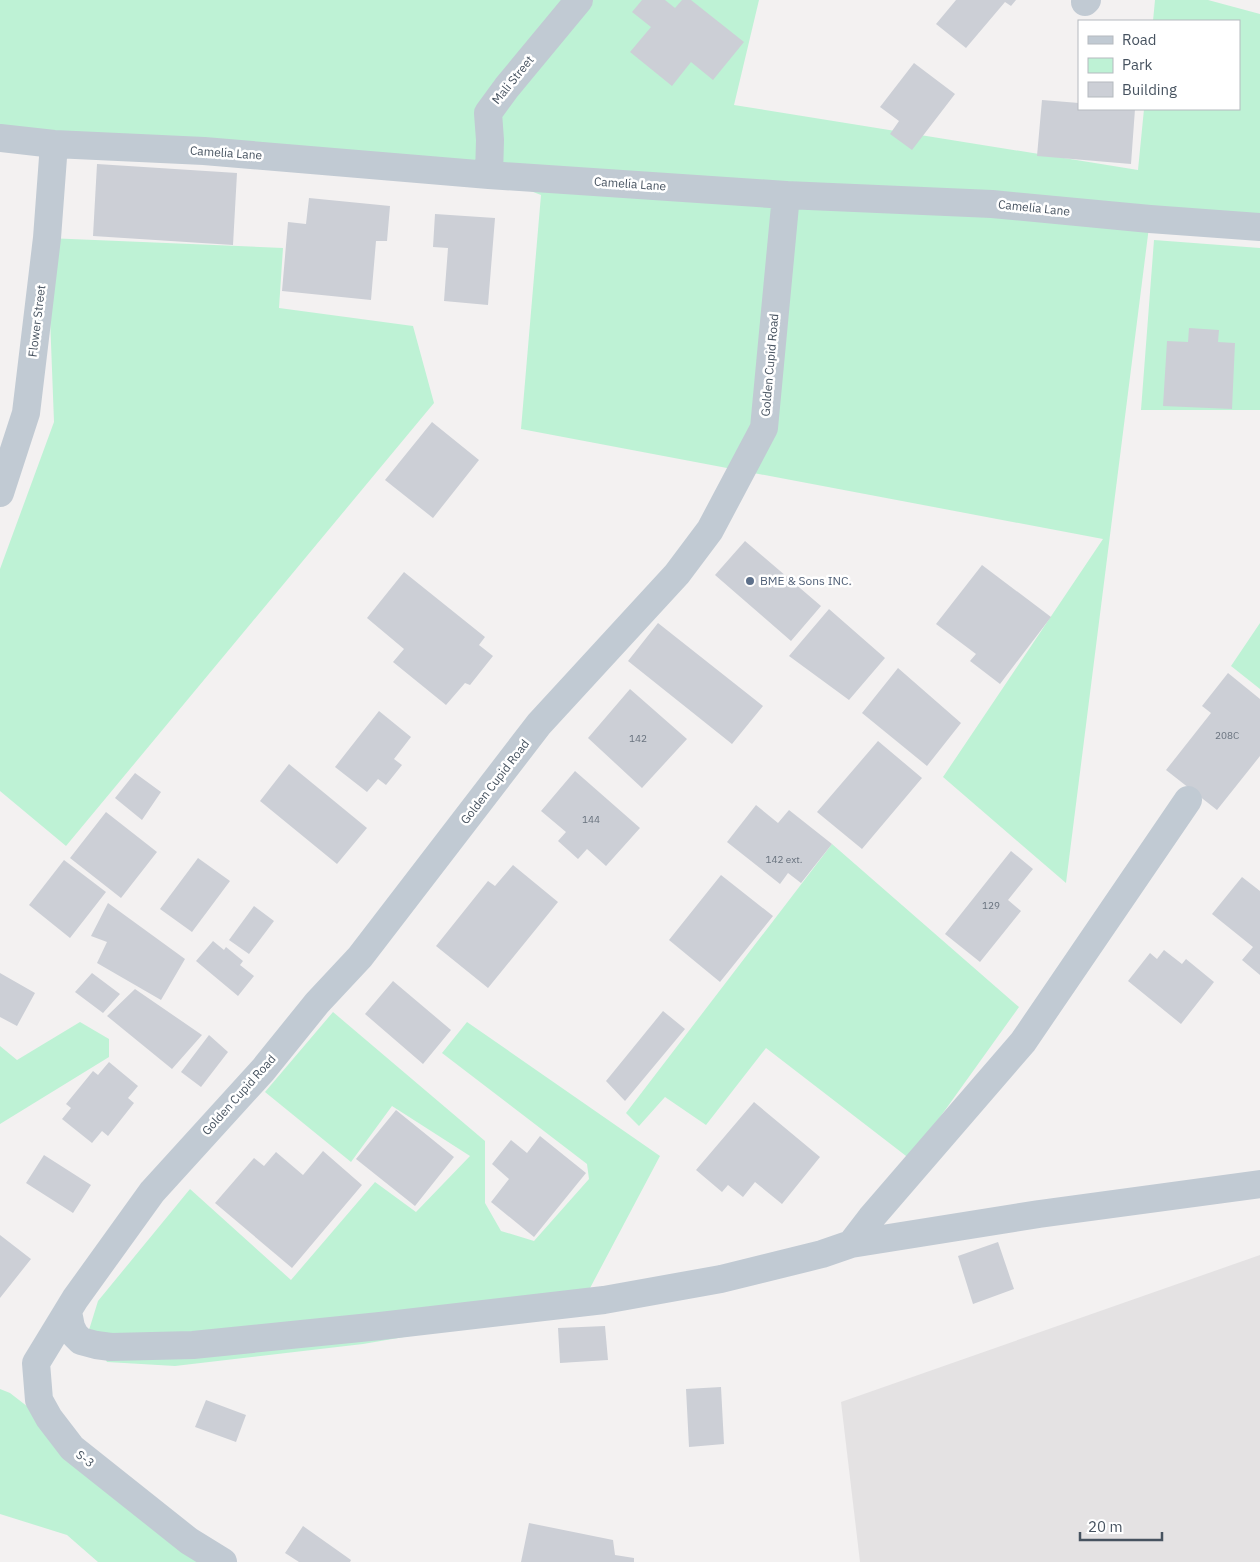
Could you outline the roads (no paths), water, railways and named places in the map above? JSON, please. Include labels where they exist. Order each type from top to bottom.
[{"type":"street","name":"Mali Street","points":[[489,175],[490,140],[488,113],[506,87],[579,0]]},
{"type":"street","name":"Camelia Lane","points":[[0,138],[54,144],[204,151],[489,175],[786,194],[992,204],[1260,227]]},
{"type":"street","name":"Flower Street","points":[[0,493],[26,413],[47,238],[54,144]]},
{"type":"street","name":"Golden Cupid Road","points":[[68,1312],[85,1284],[152,1192],[263,1070],[317,1003],[360,957],[539,724],[678,574],[710,530],[764,428],[786,194]]},
{"type":"street","points":[[851,1244],[871,1218],[1023,1042],[1188,800]]},
{"type":"street","points":[[68,1312],[69,1321],[75,1335],[81,1341],[88,1344],[111,1347],[193,1346],[380,1326],[604,1300],[721,1280],[822,1254],[851,1244],[1039,1214],[1260,1184]]},
{"type":"street","name":"S-3","points":[[68,1312],[36,1364],[39,1400],[49,1418],[72,1448],[189,1541],[222,1562]]},
{"type":"place","name":"BME & Sons INC.","points":[[750,581]]}]
